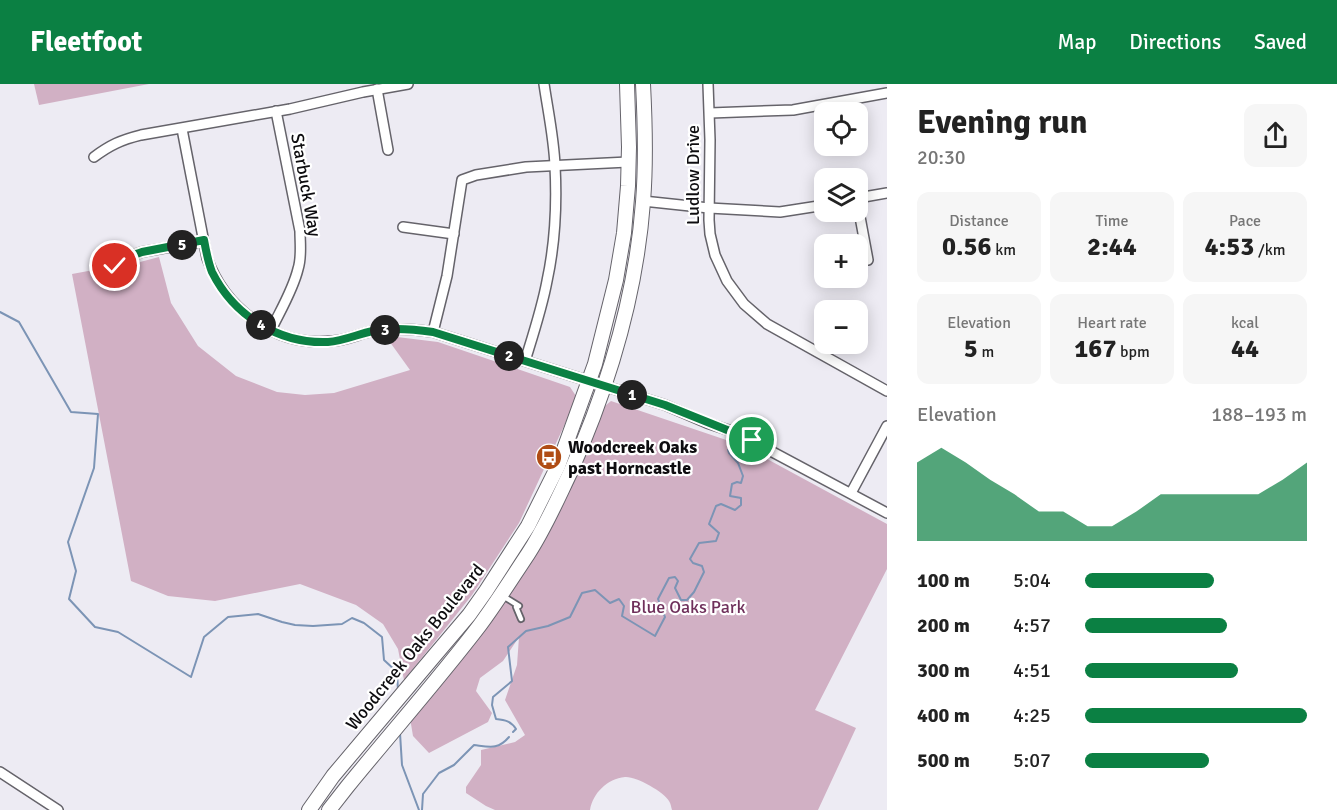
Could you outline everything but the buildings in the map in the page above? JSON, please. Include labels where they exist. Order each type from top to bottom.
[{"type":"main road","name":"Woodcreek Oaks Boulevard","points":[[309,810],[333,776],[475,607],[528,526],[558,466],[595,364],[616,280],[624,233],[628,186],[627,84]]},
{"type":"main road","name":"Woodcreek Oaks Boulevard","points":[[329,810],[480,625],[529,553],[555,505],[585,439],[617,344],[633,278],[643,201],[642,84]]},
{"type":"street","points":[[94,157],[108,146],[141,135],[408,84]]},
{"type":"street","points":[[525,361],[547,282],[553,242],[555,165],[544,84]]},
{"type":"street","name":"Ludlow Drive","points":[[708,84],[710,234],[719,264],[732,289],[751,312],[775,330],[887,391]]},
{"type":"street","points":[[377,89],[388,150]]},
{"type":"street","points":[[710,113],[793,110],[887,93]]},
{"type":"street","name":"Starbuck Way","points":[[271,330],[294,283],[299,268],[301,249],[300,231],[276,111]]},
{"type":"street","points":[[182,129],[207,258],[212,272],[229,297],[247,316],[271,330],[310,342],[331,342],[373,331],[396,329],[433,332],[665,405],[737,433],[887,513]]},
{"type":"street","points":[[433,332],[447,276],[462,180],[508,169],[628,162]]},
{"type":"street","points":[[868,196],[887,193]]},
{"type":"street","points":[[643,201],[780,212],[814,207]]},
{"type":"street","points":[[403,227],[454,234]]},
{"type":"street","points":[[115,266],[128,257],[142,252],[204,240]]},
{"type":"street","points":[[851,493],[887,426]]},
{"type":"street","points":[[0,772],[58,810]]},
{"type":"lane","points":[[501,594],[519,606],[516,607],[521,619]]},
{"type":"green space","points":[[34,84],[149,84],[39,105]]},
{"type":"green space","points":[[159,257],[171,303],[198,346],[236,376],[277,392],[305,395],[334,393],[410,370],[387,338],[397,337],[438,342],[570,387],[576,396],[519,523],[472,595],[404,680],[398,649],[383,624],[356,605],[300,584],[215,601],[168,596],[131,581],[72,274],[99,269],[107,279],[120,281],[128,277],[140,262]]},
{"type":"green space","name":"Blue Oaks Park","points":[[611,401],[741,445],[887,524],[887,569],[815,710],[856,728],[818,810],[672,810],[666,797],[656,789],[630,777],[618,778],[602,788],[594,798],[590,810],[495,810],[486,806],[466,793],[466,787],[481,765],[481,750],[515,742],[525,735],[505,700],[517,665],[519,637],[503,661],[480,678],[476,691],[492,713],[488,722],[429,753],[413,736],[410,718],[539,547],[578,472],[605,406]]},
{"type":"waterway","points":[[0,312],[19,322],[71,412],[98,414],[94,468],[68,542],[76,571],[69,599],[95,627],[118,632],[191,677],[204,637],[228,617],[258,614],[295,625],[313,626],[342,624],[352,618],[364,623],[382,637],[384,660],[397,672],[398,691]]},
{"type":"waterway","points":[[513,732],[516,729],[512,724],[496,719],[492,705],[493,697],[512,681],[508,647],[526,631],[548,626],[570,617],[582,593],[595,590],[610,603],[619,599],[624,606],[622,616],[655,636],[665,617],[658,599],[669,578],[675,577],[678,581],[675,588],[681,600],[687,600],[694,592],[704,572],[702,566],[693,563],[690,559],[699,543],[716,541],[719,533],[709,524],[716,506],[721,504],[735,510],[741,505],[741,498],[730,496],[732,484],[741,483],[743,476],[738,463],[728,450]]},
{"type":"waterway","points":[[400,733],[402,765],[419,810]]},
{"type":"waterway","points":[[422,810],[423,794],[439,773],[454,765],[474,745],[497,746],[509,737]]},
{"type":"place","name":"Woodcreek Oaks past Horncastle","points":[[549,457]]},
{"type":"route","points":[[115,266],[128,257],[142,252],[204,240],[212,272],[236,306],[259,324],[282,335],[310,342],[331,342],[373,331],[396,329],[433,332],[665,405],[752,440]]}]
